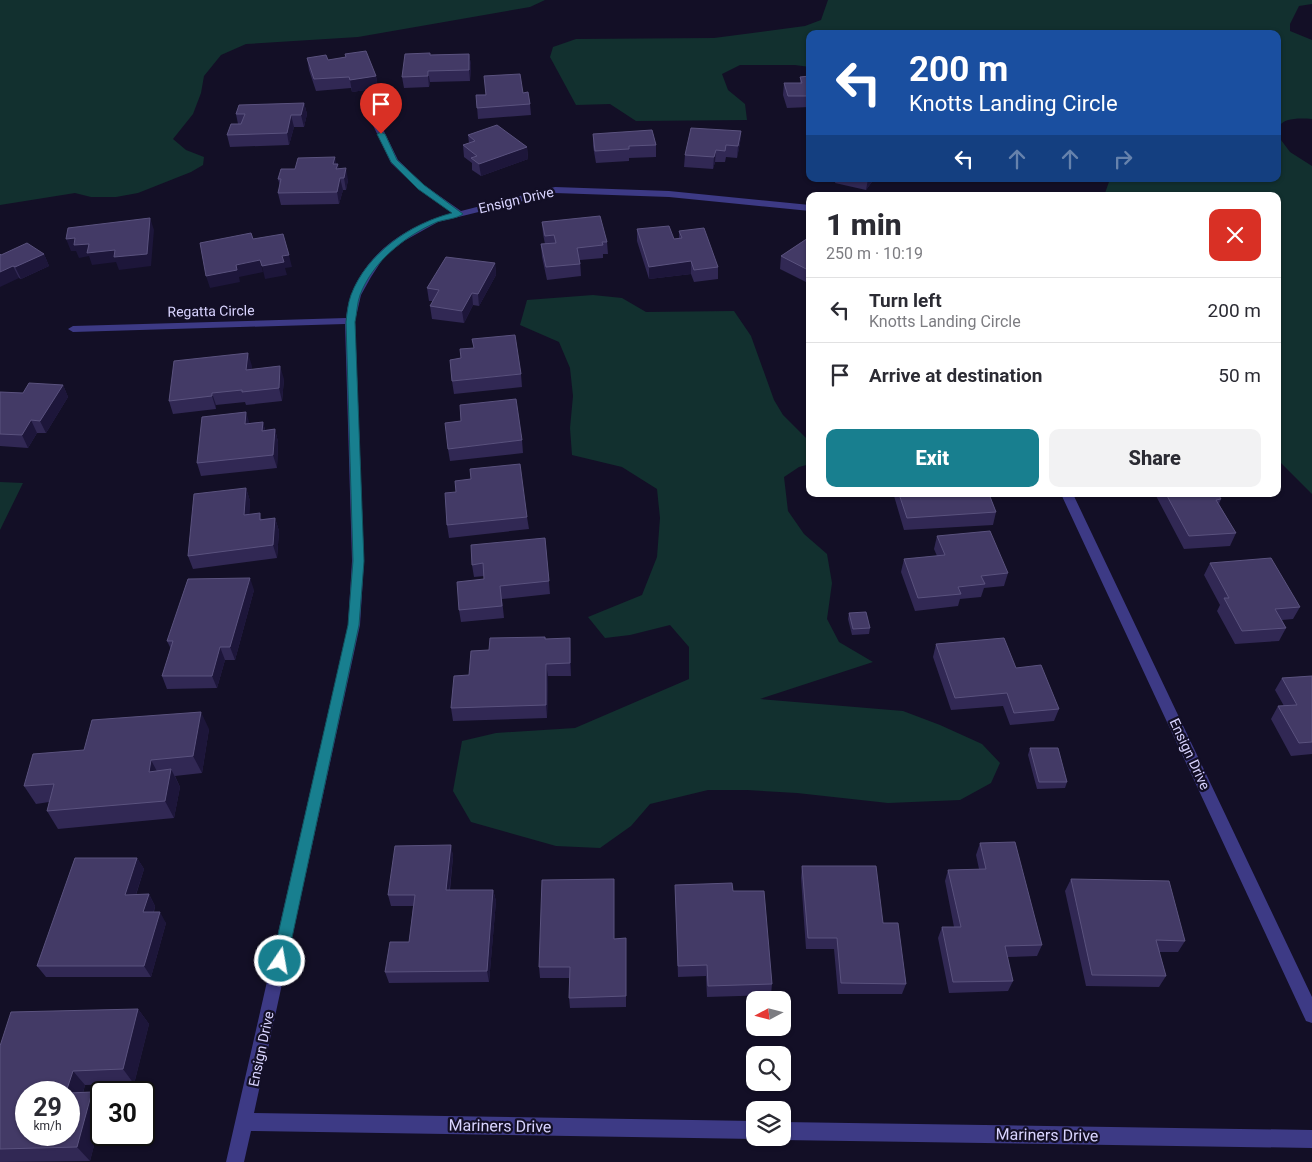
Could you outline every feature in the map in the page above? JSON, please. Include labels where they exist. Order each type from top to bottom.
[{"type":"street","points":[[375,121],[394,161],[421,187],[459,214]]},
{"type":"street","name":"Ensign Drive","points":[[235,1162],[354,625],[358,561],[350,322],[356,295],[366,277],[382,256],[401,239],[435,220],[555,190],[669,194],[806,208]]},
{"type":"street","name":"Regatta Circle","points":[[73,329],[350,322]]},
{"type":"street","name":"Ensign Drive","points":[[1068,497],[1312,1015]]},
{"type":"street","name":"Mariners Drive","points":[[244,1122],[746,1130]]},
{"type":"street","name":"Mariners Drive","points":[[791,1131],[1312,1139]]},
{"type":"green space","points":[[0,0],[545,0],[530,7],[358,37],[246,44],[221,55],[204,76],[201,93],[193,114],[173,139],[186,150],[204,157],[203,165],[191,172],[138,193],[116,197],[91,197],[75,193],[0,205]]},
{"type":"green space","points":[[828,0],[1312,0],[1312,4],[1299,6],[1290,24],[1290,31],[1312,40],[1312,119],[1288,120],[1281,124],[1281,30],[806,30],[806,66],[740,65],[722,74],[728,90],[745,104],[747,120],[636,121],[610,104],[576,105],[550,57],[553,47],[576,39],[714,38],[805,26],[821,20]]},
{"type":"green space","points":[[1281,140],[1290,152],[1312,166],[1312,494],[1281,463],[1281,192],[1105,192],[1109,182],[1281,182]]},
{"type":"green space","points":[[593,295],[622,298],[646,312],[734,311],[751,336],[774,400],[783,415],[806,438],[806,465],[799,467],[784,477],[788,511],[804,534],[827,554],[832,583],[827,619],[839,642],[873,662],[760,699],[903,711],[982,744],[1000,763],[991,783],[960,800],[888,803],[797,793],[708,790],[650,804],[631,826],[600,848],[556,846],[471,822],[453,791],[462,741],[496,733],[575,728],[689,679],[689,647],[670,625],[630,635],[605,638],[588,617],[642,595],[657,557],[660,518],[657,489],[622,467],[572,455],[570,428],[573,396],[570,368],[559,342],[520,325],[527,300]]},
{"type":"green space","points":[[0,482],[23,483],[0,530]]},
{"type":"building","points":[[366,51],[376,76],[350,80],[349,77],[314,79],[307,58],[326,55],[328,60],[346,57],[345,54]]},
{"type":"building","points":[[430,53],[430,55],[469,54],[469,70],[428,71],[428,76],[402,77],[405,54]]},
{"type":"building","points":[[520,74],[523,93],[528,92],[530,104],[477,108],[476,95],[486,95],[484,76]]},
{"type":"building","points":[[806,76],[806,96],[788,96],[784,83],[802,83],[800,77]]},
{"type":"building","points":[[304,103],[301,115],[291,115],[287,133],[227,135],[231,124],[241,124],[245,114],[236,114],[239,105]]},
{"type":"building","points":[[497,125],[527,147],[479,164],[471,158],[477,156],[463,145],[475,141],[468,135]]},
{"type":"building","points":[[691,128],[741,131],[738,146],[726,145],[725,151],[716,150],[714,157],[685,155]]},
{"type":"building","points":[[652,130],[656,145],[629,146],[629,149],[595,151],[593,134]]},
{"type":"building","points":[[335,157],[333,164],[338,164],[336,169],[346,168],[344,178],[340,178],[337,192],[278,193],[281,179],[278,179],[281,169],[295,169],[298,158]]},
{"type":"building","points":[[600,216],[607,242],[602,242],[603,245],[577,248],[580,264],[546,267],[541,244],[556,243],[554,235],[545,236],[542,222]]},
{"type":"building","points":[[150,218],[147,254],[114,257],[115,250],[87,253],[89,244],[74,245],[75,238],[66,239],[68,228]]},
{"type":"building","points":[[669,226],[674,239],[682,238],[679,231],[704,228],[718,267],[694,270],[691,261],[649,267],[637,229]]},
{"type":"building","points":[[251,233],[253,239],[283,234],[289,255],[282,256],[284,262],[262,266],[260,260],[236,265],[237,270],[206,276],[200,243]]},
{"type":"building","points":[[806,239],[806,269],[781,256]]},
{"type":"building","points":[[27,243],[44,254],[0,272],[0,254]]},
{"type":"building","points":[[446,257],[495,263],[478,294],[472,293],[462,311],[430,306],[439,290],[427,288]]},
{"type":"building","points":[[515,335],[521,374],[452,381],[450,360],[461,358],[460,349],[474,348],[472,339]]},
{"type":"building","points":[[248,353],[246,370],[280,366],[279,388],[212,393],[212,396],[169,401],[174,361]]},
{"type":"building","points":[[29,383],[63,385],[40,421],[31,420],[22,435],[0,434],[0,392],[23,393]]},
{"type":"building","points":[[516,399],[522,440],[448,449],[445,423],[461,421],[460,405]]},
{"type":"building","points":[[246,412],[245,424],[263,422],[262,431],[275,429],[273,455],[197,463],[202,417]]},
{"type":"building","points":[[520,464],[527,517],[447,525],[445,493],[456,492],[455,481],[471,479],[470,469]]},
{"type":"building","points":[[246,488],[244,515],[260,513],[260,520],[275,518],[273,545],[188,556],[194,494]]},
{"type":"building","points":[[900,497],[990,497],[996,512],[907,518]]},
{"type":"building","points":[[1168,497],[1220,497],[1221,499],[1216,500],[1236,533],[1189,536]]},
{"type":"building","points":[[990,531],[1008,573],[981,576],[985,584],[958,587],[961,594],[918,598],[904,559],[945,555],[937,536]]},
{"type":"building","points":[[545,538],[549,581],[500,586],[502,606],[459,610],[457,582],[484,579],[483,563],[472,565],[471,545]]},
{"type":"building","points":[[1271,558],[1300,607],[1275,609],[1286,628],[1242,631],[1224,598],[1229,598],[1210,563]]},
{"type":"building","points":[[250,578],[230,647],[220,647],[212,676],[162,676],[173,641],[167,641],[188,579]]},
{"type":"building","points":[[866,612],[870,628],[853,629],[849,613]]},
{"type":"building","points":[[545,637],[545,639],[570,638],[570,663],[546,664],[546,705],[451,708],[454,676],[469,675],[471,651],[489,650],[490,638]]},
{"type":"building","points":[[1004,638],[1016,668],[1041,665],[1059,709],[1014,713],[1007,693],[955,698],[936,644]]},
{"type":"building","points":[[1312,676],[1312,742],[1299,743],[1278,706],[1297,705],[1282,678]]},
{"type":"building","points":[[201,712],[193,756],[151,760],[149,772],[171,769],[165,801],[47,811],[54,784],[24,786],[33,754],[84,750],[92,720]]},
{"type":"building","points":[[1030,748],[1058,748],[1067,782],[1039,782]]},
{"type":"building","points":[[1015,842],[1042,945],[1005,946],[1013,981],[953,982],[942,927],[961,927],[948,870],[986,869],[980,843]]},
{"type":"building","points":[[451,845],[446,890],[493,890],[487,971],[385,972],[390,942],[409,942],[415,895],[388,895],[395,846]]},
{"type":"building","points":[[75,858],[137,858],[125,895],[149,894],[143,912],[160,912],[144,966],[37,966]]},
{"type":"building","points":[[802,866],[876,866],[883,923],[898,923],[906,984],[841,983],[837,938],[808,938]]},
{"type":"building","points":[[614,879],[614,939],[626,938],[626,996],[569,998],[570,967],[539,967],[542,880]]},
{"type":"building","points":[[1071,879],[1169,881],[1185,941],[1156,940],[1166,976],[1092,975]]},
{"type":"building","points":[[732,883],[733,891],[764,891],[772,984],[708,986],[707,965],[678,966],[675,885]]},
{"type":"building","points":[[138,1009],[123,1069],[73,1071],[70,1081],[15,1081],[15,1146],[77,1147],[0,1149],[0,1046],[11,1012]]},
{"type":"building","points":[[90,1092],[90,1099],[80,1136],[80,1093]]},
{"type":"route","points":[[280,961],[354,625],[358,561],[353,366],[350,322],[356,295],[366,277],[382,256],[401,239],[435,220],[459,214],[421,187],[394,161],[381,134]]}]
